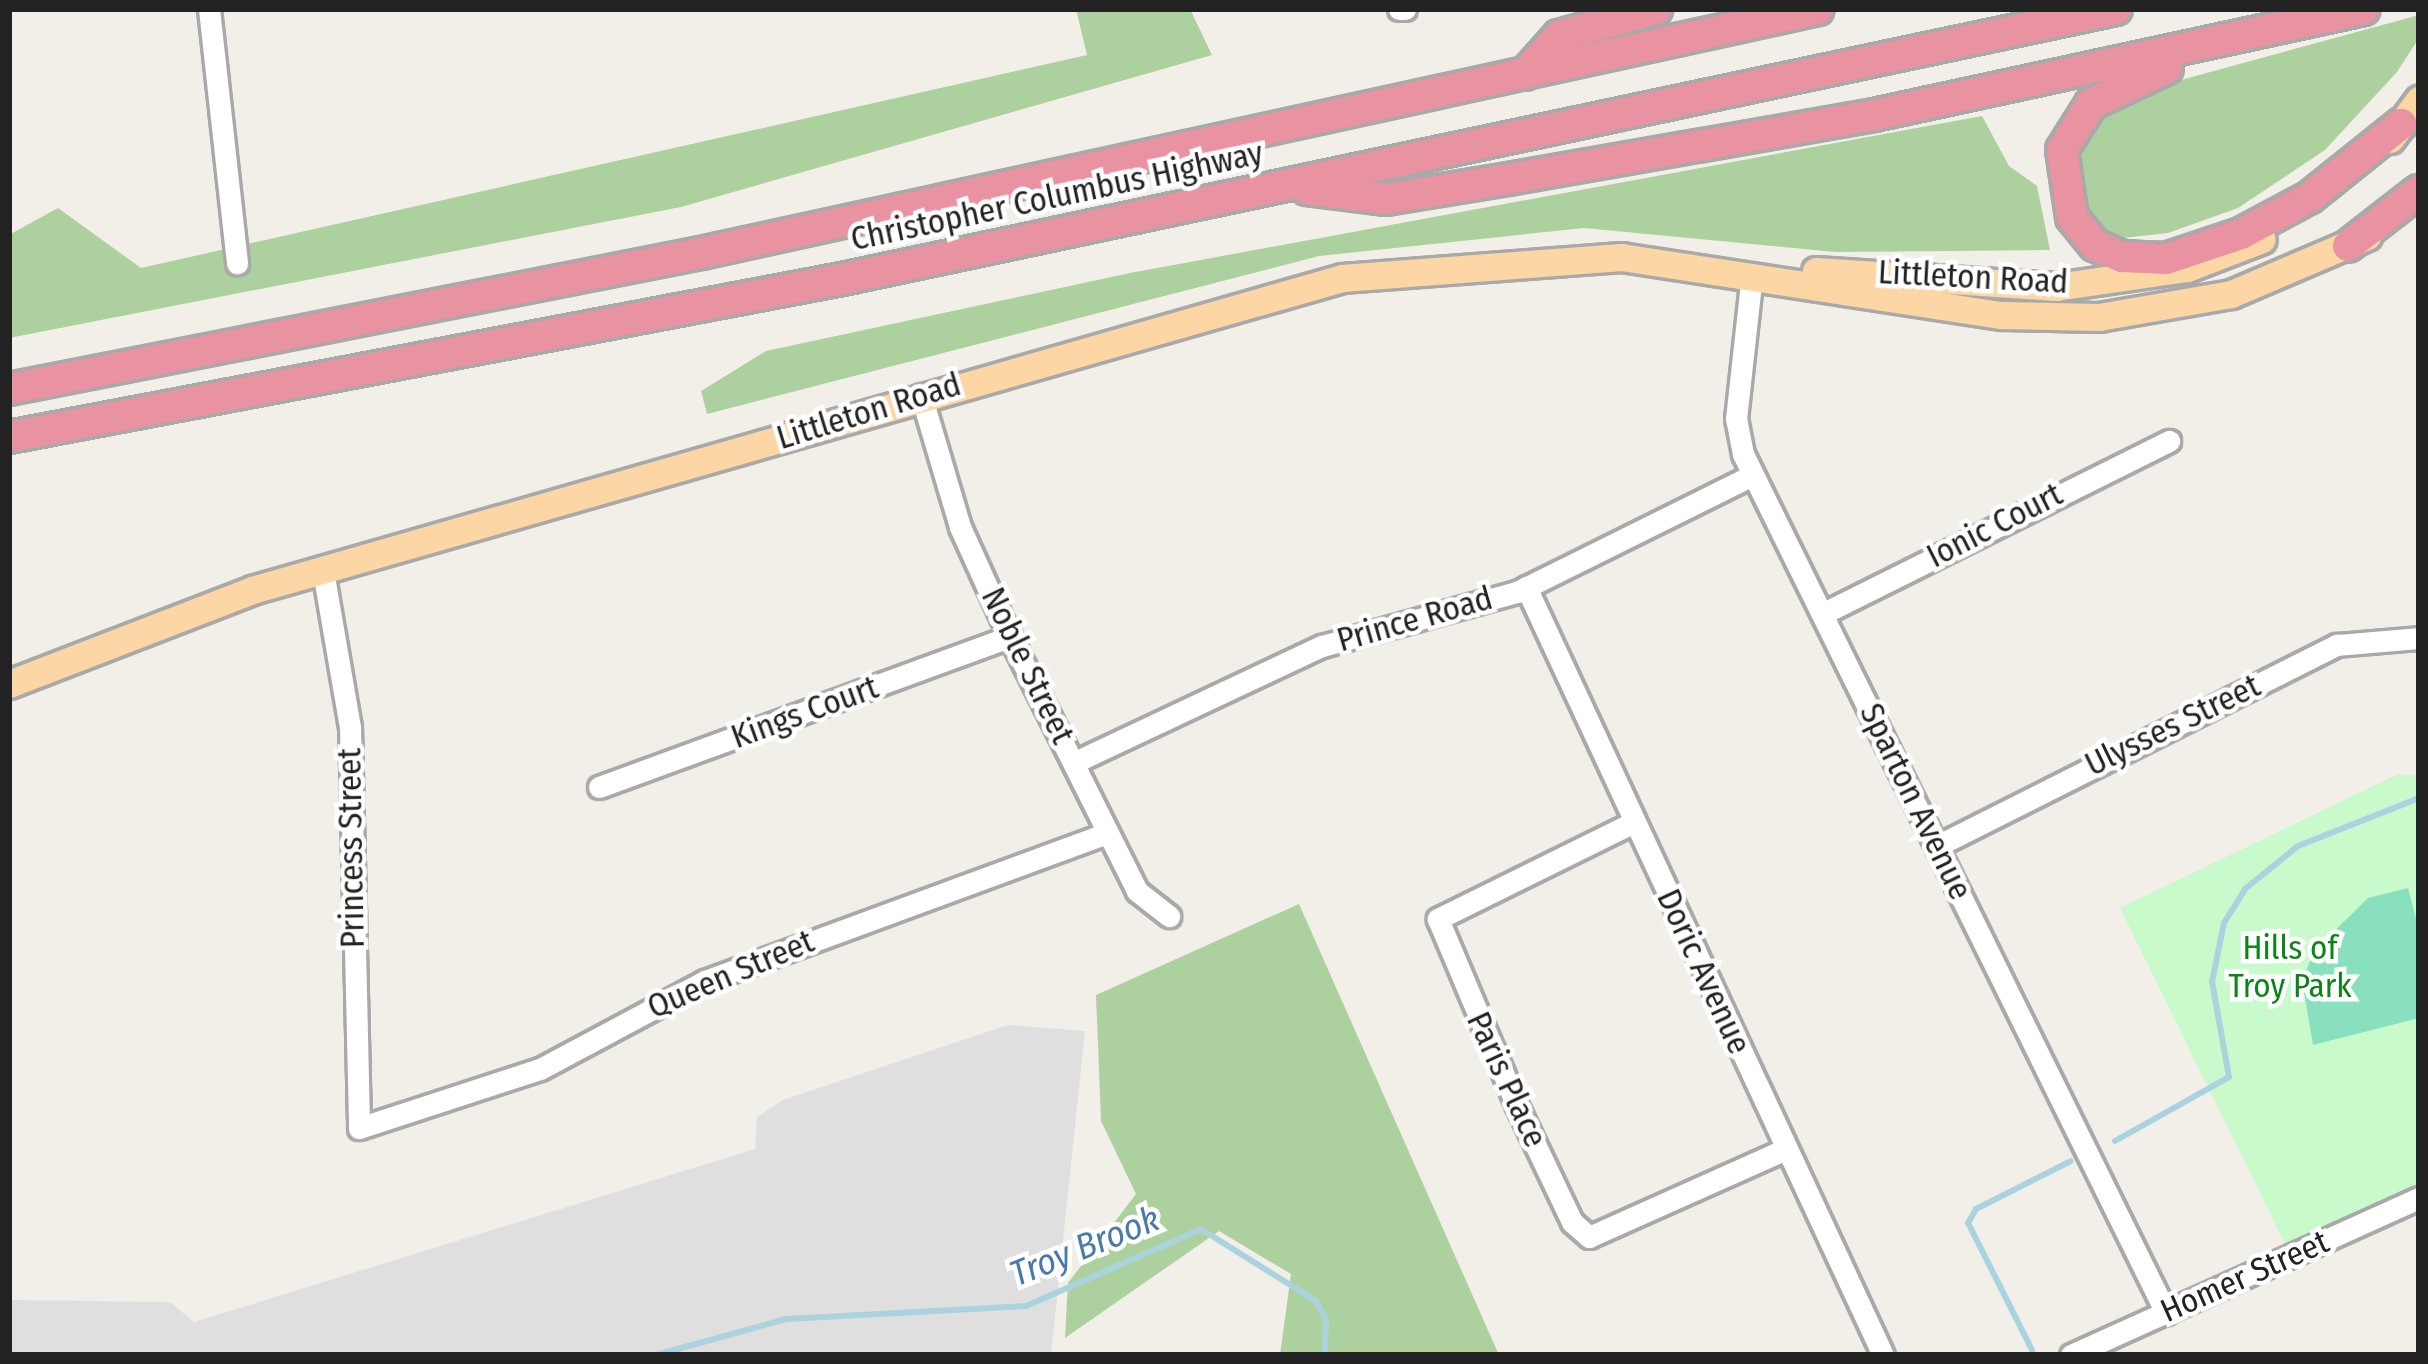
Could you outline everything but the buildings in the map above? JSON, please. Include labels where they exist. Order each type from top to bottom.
[{"type":"highway","points":[[1525,74],[1559,36],[1656,9]]},
{"type":"highway","name":"Christopher Columbus Highway","points":[[9,389],[544,286],[1817,9]]},
{"type":"highway","name":"Christopher Columbus Highway","points":[[9,437],[1283,186],[2116,9]]},
{"type":"highway","points":[[1283,186],[1406,196],[1874,115],[2364,9]]},
{"type":"highway","points":[[2377,9],[2108,92],[2065,140],[2061,190],[2095,245],[2166,259],[2276,217],[2410,112]]},
{"type":"highway","points":[[2348,246],[2419,191]]},
{"type":"main road","name":"Littleton Road","points":[[1752,274],[1844,270],[2056,287],[2187,268],[2304,215],[2410,112]]},
{"type":"main road","name":"Littleton Road","points":[[9,684],[201,607],[922,395],[1342,278],[1601,257],[1752,274],[2002,315],[2099,316],[2230,294],[2348,246],[2419,209]]},
{"type":"street","points":[[209,9],[237,263]]},
{"type":"street","name":"Sparton Avenue","points":[[1752,274],[1736,418],[1753,475],[2166,1313]]},
{"type":"street","name":"Noble Street","points":[[922,395],[960,527],[1010,637],[1137,891],[1169,916]]},
{"type":"street","name":"Ionic Court","points":[[1822,614],[2169,441]]},
{"type":"street","name":"Prince Road","points":[[1075,762],[1322,646],[1526,587],[1753,475]]},
{"type":"street","name":"Princess Street","points":[[323,571],[350,727],[359,1128]]},
{"type":"street","name":"Doric Avenue","points":[[1526,587],[1883,1355]]},
{"type":"street","name":"Kings Court","points":[[599,787],[1010,637]]},
{"type":"street","name":"Ulysses Street","points":[[1936,846],[2337,645],[2419,638]]},
{"type":"street","name":"Paris Place","points":[[1634,822],[1438,919],[1516,1104],[1572,1222],[1589,1237],[1786,1149]]},
{"type":"street","name":"Queen Street","points":[[359,1128],[540,1070],[705,981],[1108,833]]},
{"type":"street","name":"Homer Street","points":[[2072,1355],[2419,1198]]},
{"type":"shaded area","points":[[1008,1025],[1085,1031],[1051,1355],[9,1355],[9,1300],[170,1302],[194,1322],[755,1149],[757,1117],[783,1100]]},
{"type":"green space","points":[[1076,9],[1190,9],[1212,55],[681,207],[9,338],[9,235],[58,208],[141,268],[1087,55]]},
{"type":"green space","points":[[2419,15],[2419,38],[2397,72],[2325,150],[2238,208],[2168,233],[2105,240],[2081,214],[2073,144],[2094,115],[2126,95]]},
{"type":"green space","points":[[1982,116],[2009,166],[2037,186],[2050,250],[1835,252],[1584,228],[1319,256],[707,414],[701,391],[766,351],[1130,273]]},
{"type":"green space","name":"Hills of Troy Park","points":[[2398,774],[2419,776],[2419,1199],[2291,1256],[2120,908]]},
{"type":"green space","points":[[2408,888],[2419,930],[2419,1018],[2313,1045],[2302,980],[2315,950],[2368,898]]},
{"type":"green space","points":[[1299,904],[1499,1355],[1280,1355],[1291,1274],[1219,1231],[1065,1338],[1068,1283],[1136,1194],[1101,1121],[1096,995]]},
{"type":"waterway","points":[[2115,1141],[2229,1077],[2212,982],[2224,923],[2245,889],[2298,846],[2419,798]]},
{"type":"waterway","points":[[2032,1350],[1968,1223],[1976,1209],[2071,1161]]},
{"type":"waterway","name":"Troy Brook","points":[[656,1355],[786,1319],[1026,1306],[1201,1229],[1316,1301],[1326,1320],[1325,1355]]}]
